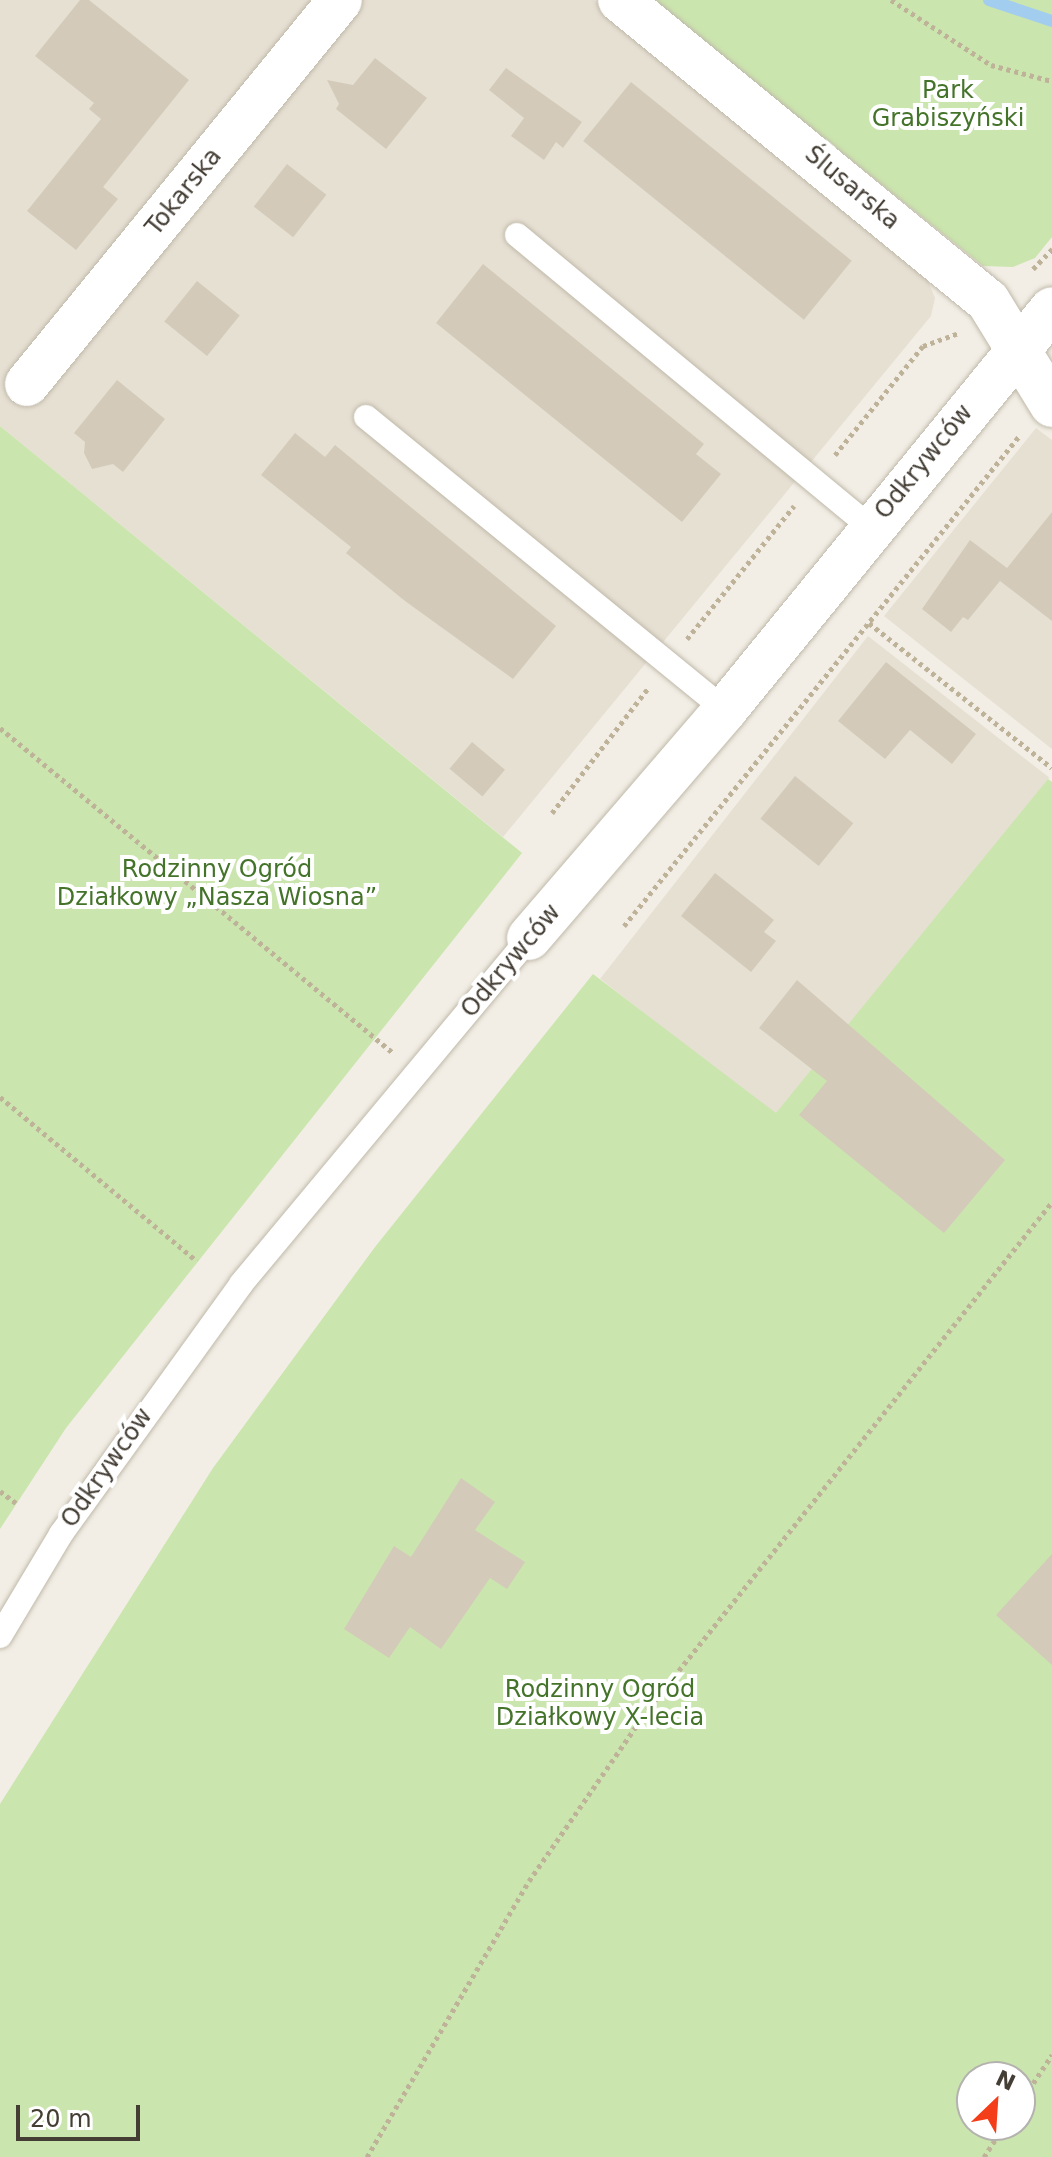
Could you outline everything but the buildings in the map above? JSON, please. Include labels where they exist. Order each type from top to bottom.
[{"type":"street","name":"Tokarska","points":[[27,384],[340,0]]},
{"type":"street","name":"Ślusarska","points":[[620,0],[988,301],[1016,349],[1042,418]]},
{"type":"street","name":"Odkrywców","points":[[529,938],[725,710],[870,527],[1052,309]]},
{"type":"lane","points":[[517,235],[870,527]]},
{"type":"lane","points":[[366,417],[725,710]]},
{"type":"lane","name":"Odkrywców","points":[[0,1636],[61,1534],[241,1284],[529,938]]},
{"type":"path","points":[[891,0],[991,65],[1052,81]]},
{"type":"path","points":[[831,461],[923,346],[953,337],[967,326]]},
{"type":"path","points":[[624,926],[1013,441],[1042,418]]},
{"type":"path","points":[[869,623],[1052,768]]},
{"type":"path","points":[[0,728],[372,1037]]},
{"type":"path","points":[[0,1097],[197,1261]]},
{"type":"path","points":[[367,2157],[529,1881],[649,1708],[1052,1202]]},
{"type":"path","points":[[0,1491],[16,1503]]},
{"type":"path","points":[[1036,2079],[1052,2055]]},
{"type":"shaded area","points":[[0,0],[594,0],[927,279],[935,298],[931,316],[503,837],[0,426]]},
{"type":"shaded area","points":[[1036,428],[1052,440],[1052,749],[884,616]]},
{"type":"shaded area","points":[[868,636],[1049,778],[781,1120],[600,979]]},
{"type":"green space","name":"Park Grabiszyński","points":[[652,0],[1052,0],[1052,237],[1035,258],[1013,267],[983,266]]},
{"type":"green space","name":"Rodzinny Ogród Działkowy „Nasza Wiosna”","points":[[0,426],[522,853],[66,1428],[0,1529]]},
{"type":"green space","name":"Rodzinny Ogród Działkowy X-lecia","points":[[1048,779],[1052,782],[1052,2157],[0,2157],[0,1804],[213,1468],[375,1247],[593,974],[776,1113]]},
{"type":"waterway","points":[[989,0],[1052,21]]}]
